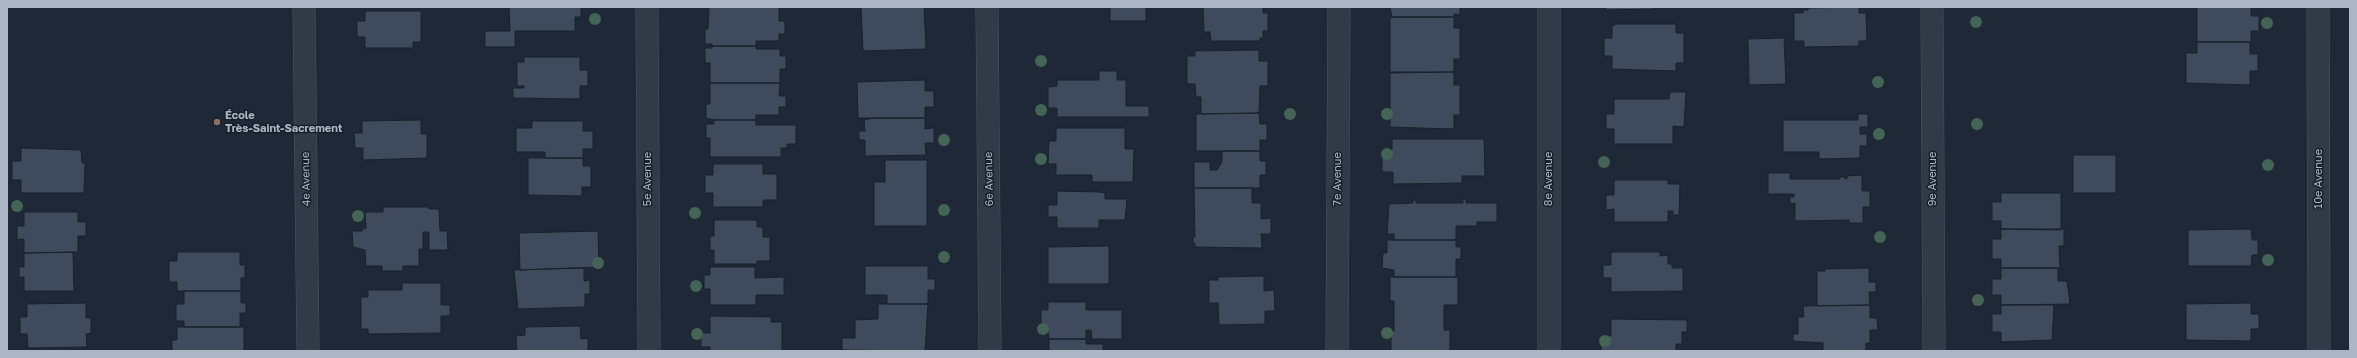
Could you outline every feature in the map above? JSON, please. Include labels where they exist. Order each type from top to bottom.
[{"type":"street","name":"4e Avenue","points":[[304,7],[308,351]]},
{"type":"street","name":"5e Avenue","points":[[647,7],[649,351]]},
{"type":"street","name":"6e Avenue","points":[[987,7],[990,351]]},
{"type":"street","name":"7e Avenue","points":[[1337,351],[1339,7]]},
{"type":"street","name":"8e Avenue","points":[[1549,7],[1549,351]]},
{"type":"street","name":"9e Avenue","points":[[1932,7],[1934,351]]},
{"type":"street","name":"10e Avenue","points":[[2318,7],[2319,351]]},
{"type":"building","points":[[509,7],[581,7],[581,17],[575,17],[575,31],[515,31],[515,47],[485,47],[485,31],[510,31]]},
{"type":"building","points":[[709,7],[779,7],[779,21],[785,21],[785,34],[779,34],[779,41],[756,41],[756,46],[712,46],[712,44],[705,44],[705,29],[708,29]]},
{"type":"building","points":[[861,7],[924,7],[926,49],[863,51]]},
{"type":"building","points":[[1110,7],[1146,7],[1146,21],[1110,21]]},
{"type":"building","points":[[1203,7],[1263,7],[1263,13],[1268,13],[1268,31],[1263,31],[1263,38],[1260,38],[1260,41],[1211,41],[1210,32],[1204,32]]},
{"type":"building","points":[[1390,7],[1460,7],[1460,15],[1454,14],[1454,17],[1392,17]]},
{"type":"building","points":[[1606,7],[1654,7],[1654,9],[1606,10]]},
{"type":"building","points":[[1859,7],[1859,13],[1866,13],[1867,41],[1859,41],[1859,46],[1804,47],[1804,41],[1794,41],[1794,13],[1803,13],[1803,10],[1808,10],[1808,8]]},
{"type":"building","points":[[2197,7],[2251,7],[2251,16],[2259,16],[2259,31],[2251,31],[2251,42],[2197,42]]},
{"type":"building","points":[[365,11],[421,11],[421,42],[413,42],[413,48],[365,48],[365,37],[357,37],[357,21],[365,21]]},
{"type":"building","points":[[1454,17],[1454,28],[1460,28],[1460,59],[1454,59],[1454,72],[1390,72],[1390,18]]},
{"type":"building","points":[[1614,24],[1676,24],[1676,33],[1684,33],[1684,63],[1676,63],[1676,71],[1612,69],[1612,56],[1604,56],[1604,38],[1612,38],[1612,26],[1614,26]]},
{"type":"building","points":[[1784,38],[1786,84],[1749,85],[1748,39]]},
{"type":"building","points":[[2197,42],[2250,42],[2250,54],[2258,54],[2258,71],[2250,71],[2250,85],[2186,83],[2186,53],[2197,53]]},
{"type":"building","points":[[712,46],[756,46],[756,49],[780,49],[780,56],[786,56],[786,69],[780,69],[780,83],[710,83],[710,63],[705,63],[705,48],[712,48]]},
{"type":"building","points":[[1259,50],[1259,61],[1268,61],[1268,86],[1260,86],[1259,113],[1201,114],[1201,97],[1196,97],[1195,84],[1187,84],[1187,56],[1195,56],[1195,51]]},
{"type":"building","points":[[524,57],[580,57],[580,70],[588,70],[588,86],[580,86],[580,99],[513,98],[513,88],[524,88],[524,86],[517,86],[517,62],[524,62]]},
{"type":"building","points":[[1099,71],[1117,71],[1117,80],[1126,80],[1126,106],[1149,106],[1149,117],[1057,117],[1057,108],[1048,108],[1048,87],[1057,86],[1057,80],[1099,80]]},
{"type":"building","points":[[1454,72],[1454,85],[1460,85],[1460,115],[1454,115],[1454,129],[1390,127],[1390,73]]},
{"type":"building","points":[[925,80],[925,91],[934,91],[934,107],[925,107],[925,118],[858,118],[857,82]]},
{"type":"building","points":[[710,83],[780,83],[779,96],[786,96],[786,107],[779,107],[779,115],[756,115],[756,120],[714,120],[706,118],[706,104],[710,104]]},
{"type":"building","points":[[1670,92],[1686,92],[1684,127],[1673,126],[1673,144],[1614,144],[1614,129],[1606,129],[1606,114],[1614,114],[1614,99],[1669,99]]},
{"type":"building","points":[[1259,113],[1260,124],[1267,124],[1267,140],[1260,140],[1260,151],[1196,151],[1196,114]]},
{"type":"building","points":[[1858,114],[1868,114],[1868,127],[1860,127],[1860,134],[1867,134],[1867,146],[1860,146],[1860,158],[1819,159],[1819,152],[1783,152],[1783,120],[1858,120]]},
{"type":"building","points":[[874,118],[925,118],[925,129],[934,128],[934,143],[925,143],[926,155],[865,156],[865,140],[859,140],[859,131],[865,131],[864,120]]},
{"type":"building","points":[[421,120],[421,134],[427,134],[427,158],[363,160],[363,148],[355,148],[354,133],[362,133],[362,121]]},
{"type":"building","points":[[714,120],[756,120],[756,125],[796,125],[796,144],[787,144],[787,148],[781,148],[781,157],[710,157],[710,138],[706,138],[706,124],[714,124]]},
{"type":"building","points":[[532,121],[583,121],[583,131],[593,131],[593,149],[583,149],[583,158],[545,158],[545,152],[516,152],[516,128],[532,128]]},
{"type":"building","points":[[1056,128],[1125,128],[1125,149],[1134,149],[1133,182],[1092,182],[1092,175],[1056,175],[1056,164],[1048,164],[1049,141],[1056,141]]},
{"type":"building","points":[[1392,139],[1484,139],[1485,176],[1462,176],[1462,183],[1393,184],[1393,172],[1382,172],[1382,150],[1392,150]]},
{"type":"building","points":[[21,148],[81,150],[82,163],[85,163],[84,193],[21,193],[21,180],[12,180],[12,161],[21,161]]},
{"type":"building","points":[[1222,151],[1260,151],[1260,161],[1266,161],[1266,175],[1260,175],[1260,188],[1194,188],[1194,162],[1210,162],[1210,170],[1217,170],[1222,162]]},
{"type":"building","points":[[2073,155],[2116,155],[2116,193],[2073,193]]},
{"type":"building","points":[[528,158],[583,158],[583,166],[591,166],[591,187],[582,187],[582,196],[528,195]]},
{"type":"building","points":[[885,160],[927,160],[927,226],[874,226],[874,182],[885,182]]},
{"type":"building","points":[[713,164],[763,164],[763,174],[777,174],[777,200],[763,200],[763,207],[713,207],[713,193],[705,193],[705,175],[713,175]]},
{"type":"building","points":[[1768,173],[1790,173],[1790,179],[1840,179],[1840,176],[1847,179],[1847,176],[1862,175],[1862,191],[1870,191],[1870,207],[1863,207],[1863,223],[1849,223],[1849,220],[1795,221],[1795,203],[1790,204],[1790,197],[1794,197],[1794,194],[1768,194]]},
{"type":"building","points":[[1614,180],[1668,180],[1668,184],[1680,184],[1679,215],[1673,215],[1673,211],[1668,211],[1668,222],[1614,222],[1614,209],[1606,210],[1606,195],[1614,195]]},
{"type":"building","points":[[1194,188],[1252,188],[1252,203],[1261,203],[1261,219],[1271,218],[1271,234],[1261,234],[1262,248],[1195,247],[1195,243],[1193,243],[1193,237],[1195,237]]},
{"type":"building","points":[[1057,191],[1099,192],[1105,193],[1105,199],[1127,199],[1125,220],[1099,220],[1099,228],[1057,228],[1057,217],[1048,217],[1048,205],[1057,205]]},
{"type":"building","points":[[2001,193],[2061,193],[2061,230],[2001,229],[2001,221],[1992,221],[1992,202],[2001,202]]},
{"type":"building","points":[[1463,199],[1466,199],[1466,203],[1497,203],[1497,222],[1477,222],[1477,226],[1456,226],[1456,240],[1394,240],[1394,234],[1387,234],[1389,204],[1413,203],[1413,200],[1416,200],[1416,203],[1463,203]]},
{"type":"building","points":[[383,207],[429,207],[429,209],[439,209],[440,231],[447,231],[448,250],[429,250],[429,232],[423,232],[423,249],[419,249],[419,266],[403,266],[403,271],[382,271],[382,266],[366,266],[365,250],[353,247],[352,231],[362,231],[362,229],[366,228],[365,212],[383,212]]},
{"type":"building","points":[[24,212],[78,212],[78,222],[86,222],[86,236],[78,236],[78,252],[24,253],[24,239],[17,240],[17,226],[24,226]]},
{"type":"building","points":[[714,220],[757,220],[757,227],[763,227],[763,237],[770,237],[770,261],[757,261],[757,264],[714,264],[714,250],[710,250],[710,236],[714,236]]},
{"type":"building","points":[[2001,229],[2064,229],[2064,246],[2059,246],[2060,268],[2001,268],[2001,259],[1992,259],[1992,239],[2001,239]]},
{"type":"building","points":[[2251,229],[2252,240],[2258,240],[2258,255],[2252,255],[2251,266],[2188,266],[2188,230]]},
{"type":"building","points":[[598,231],[599,267],[520,270],[519,233]]},
{"type":"building","points":[[1387,240],[1456,240],[1456,247],[1461,247],[1461,259],[1456,259],[1456,277],[1394,277],[1394,270],[1382,268],[1383,253],[1387,253]]},
{"type":"building","points":[[1109,246],[1109,284],[1048,284],[1048,247]]},
{"type":"building","points":[[73,252],[74,291],[24,291],[24,277],[19,277],[19,267],[24,267],[24,253]]},
{"type":"building","points":[[177,252],[240,252],[240,265],[245,265],[245,278],[241,278],[241,291],[177,291],[177,282],[169,282],[169,261],[177,261]]},
{"type":"building","points":[[1611,252],[1660,252],[1660,256],[1668,255],[1668,264],[1672,264],[1672,268],[1683,268],[1683,291],[1611,292],[1611,278],[1603,278],[1603,265],[1611,265]]},
{"type":"building","points":[[865,266],[928,266],[928,279],[935,279],[935,290],[928,290],[928,304],[887,304],[887,295],[865,295]]},
{"type":"building","points":[[710,267],[755,267],[755,278],[784,277],[784,295],[756,295],[756,305],[710,305],[710,289],[704,289],[704,275],[710,275]]},
{"type":"building","points":[[584,268],[584,281],[590,280],[590,294],[585,294],[585,307],[518,309],[514,270]]},
{"type":"building","points":[[1869,268],[1869,282],[1876,282],[1876,292],[1869,292],[1870,305],[1817,306],[1817,271],[1825,271],[1825,269]]},
{"type":"building","points":[[2001,268],[2058,268],[2058,281],[2067,281],[2070,304],[2001,305],[2001,295],[1992,295],[1992,279],[2001,279]]},
{"type":"building","points":[[1264,276],[1264,291],[1274,290],[1275,311],[1265,311],[1265,324],[1219,325],[1218,303],[1209,303],[1209,280],[1218,280],[1218,277]]},
{"type":"building","points":[[1390,277],[1458,277],[1458,305],[1444,305],[1444,330],[1450,330],[1450,351],[1391,351],[1391,331],[1394,331],[1394,301],[1390,301]]},
{"type":"building","points":[[402,283],[441,283],[441,305],[450,305],[450,316],[441,316],[441,333],[368,334],[368,329],[361,329],[361,297],[368,297],[368,290],[402,290]]},
{"type":"building","points":[[184,291],[241,291],[241,303],[246,303],[246,313],[240,313],[240,327],[184,327],[184,321],[176,321],[176,304],[184,304]]},
{"type":"building","points":[[1048,302],[1086,302],[1086,310],[1122,310],[1122,339],[1092,339],[1091,330],[1086,330],[1086,339],[1049,339],[1048,332],[1041,332],[1041,310],[1048,310]]},
{"type":"building","points":[[86,303],[86,318],[91,318],[91,333],[86,334],[87,347],[28,348],[27,334],[20,334],[20,317],[27,317],[27,304]]},
{"type":"building","points":[[2251,303],[2251,314],[2259,314],[2259,329],[2251,329],[2251,341],[2186,340],[2186,304]]},
{"type":"building","points":[[878,304],[928,304],[925,351],[842,350],[842,338],[855,338],[855,320],[878,319]]},
{"type":"building","points":[[1870,305],[1870,318],[1877,318],[1878,330],[1870,330],[1870,343],[1866,343],[1866,351],[1823,351],[1823,343],[1793,341],[1793,334],[1798,334],[1798,317],[1804,317],[1803,306]]},
{"type":"building","points":[[2001,305],[2054,305],[2052,340],[2001,342],[2001,332],[1992,332],[1992,314],[2001,314]]},
{"type":"building","points":[[710,316],[771,317],[771,322],[782,322],[782,351],[710,351],[710,347],[701,347],[701,333],[710,333]]},
{"type":"building","points":[[1611,319],[1687,320],[1687,332],[1682,332],[1682,344],[1676,344],[1676,351],[1601,351],[1601,336],[1611,336]]},
{"type":"building","points":[[580,326],[581,339],[588,338],[588,351],[517,351],[516,336],[525,335],[525,327]]},
{"type":"building","points":[[177,327],[244,327],[244,351],[172,351],[172,340],[177,340]]},
{"type":"building","points":[[1049,339],[1086,339],[1086,344],[1103,344],[1103,351],[1040,351],[1049,350]]},
{"type":"place","name":"École Très-Saint-Sacrement","points":[[217,122]]}]
